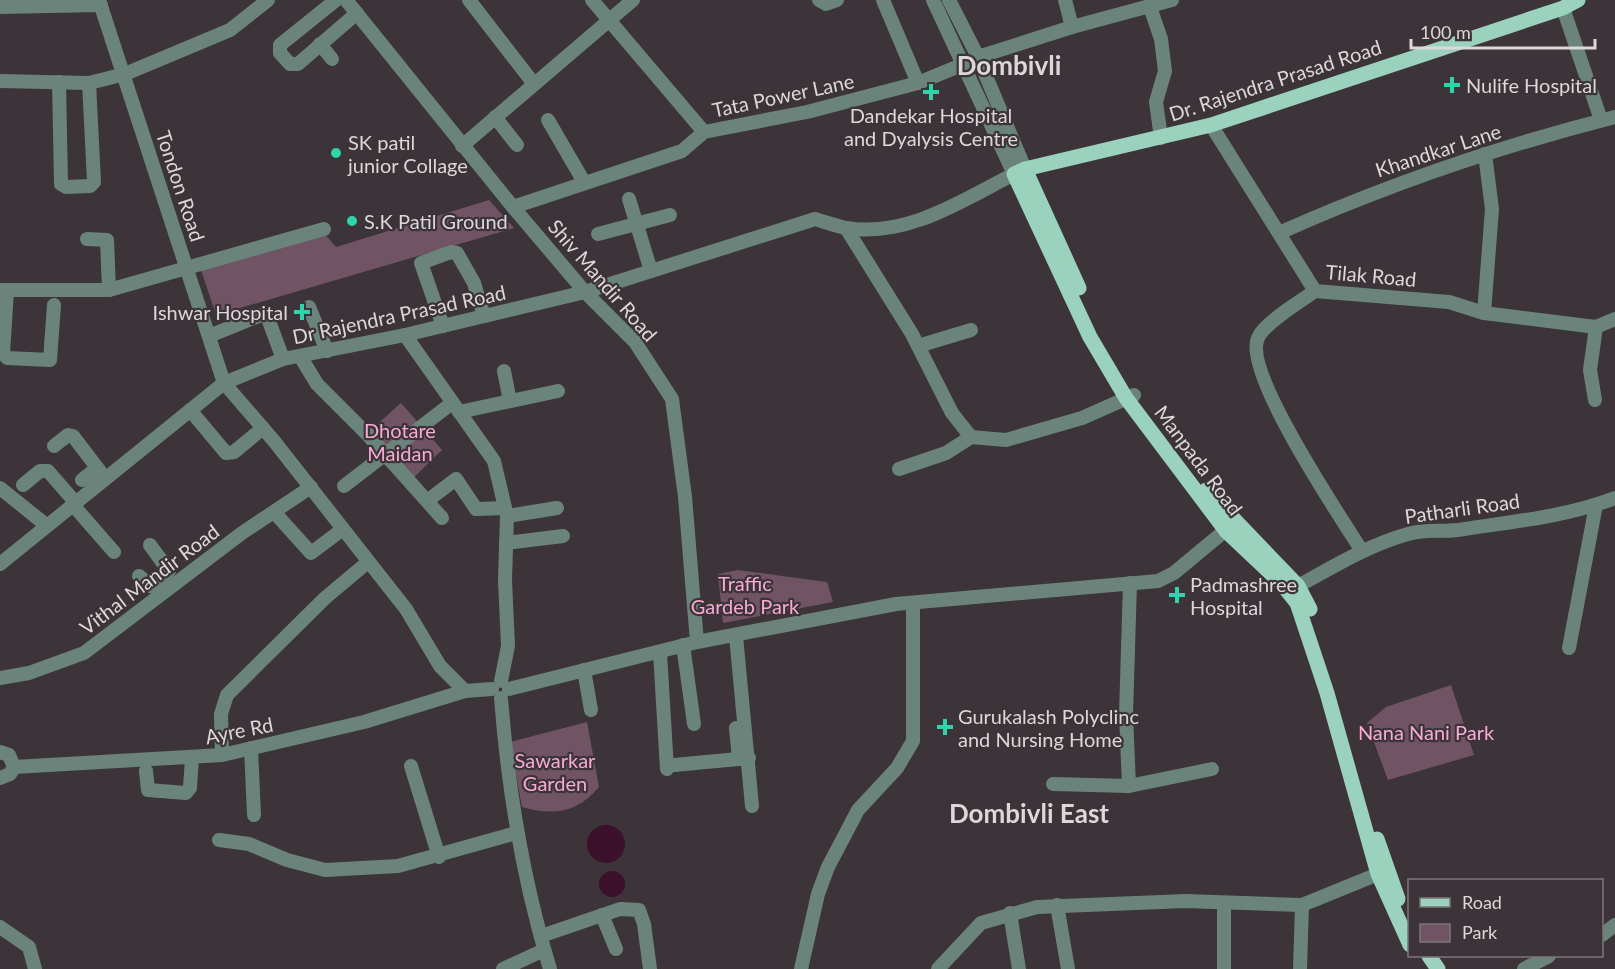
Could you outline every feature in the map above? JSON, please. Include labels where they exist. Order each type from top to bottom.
[{"type":"main road","name":"Dr. Rajendra Prasad Road","points":[[1020,171],[1210,125],[1563,8],[1578,0]]},
{"type":"main road","name":"Manpada Road","points":[[1020,171],[1090,337],[1130,397],[1230,527],[1294,588],[1383,872],[1408,940]]},
{"type":"main road","name":"Manpada Road","points":[[1383,872],[1408,919]]},
{"type":"street","points":[[0,81],[89,83],[125,74],[230,30],[268,0]]},
{"type":"street","points":[[336,0],[280,45],[279,49],[290,64],[294,64],[357,13]]},
{"type":"street","name":"Shiv Mandir Road","points":[[346,0],[513,207],[585,292],[635,342],[672,399],[686,497],[694,724]]},
{"type":"street","points":[[469,0],[534,84]]},
{"type":"street","points":[[592,0],[704,132]]},
{"type":"street","points":[[462,146],[633,0]]},
{"type":"street","points":[[819,0],[826,4],[837,0]]},
{"type":"street","points":[[883,0],[918,83]]},
{"type":"street","name":"Manpada Road","points":[[933,0],[1020,171]]},
{"type":"street","name":"Manpada Road","points":[[949,0],[978,57],[1020,171]]},
{"type":"street","points":[[1065,0],[1072,27]]},
{"type":"street","points":[[978,57],[1072,27],[1172,0]]},
{"type":"street","points":[[0,7],[100,3]]},
{"type":"street","name":"Tondon Road","points":[[100,3],[224,383]]},
{"type":"street","points":[[1154,4],[1166,71],[1156,102],[1161,138]]},
{"type":"street","points":[[1563,8],[1608,118]]},
{"type":"street","points":[[320,44],[332,59]]},
{"type":"street","name":"Tata Power Lane","points":[[513,207],[682,151],[704,132],[807,112],[918,83],[964,63]]},
{"type":"street","points":[[59,82],[61,184],[66,187],[90,186],[94,182],[89,83]]},
{"type":"street","points":[[495,117],[517,145]]},
{"type":"street","name":"Khandkar Lane","points":[[1279,233],[1373,192],[1485,154],[1608,118]]},
{"type":"street","points":[[548,120],[584,182]]},
{"type":"street","name":"Tilak Road","points":[[1210,125],[1315,291],[1449,302],[1484,313],[1596,327],[1615,319]]},
{"type":"street","points":[[1484,313],[1492,209],[1485,154]]},
{"type":"street","name":"Dr Rajendra Prasad Road","points":[[101,473],[224,383],[283,359],[405,335],[585,292],[815,219],[846,228],[887,229],[937,214],[1020,171]]},
{"type":"street","points":[[629,199],[651,271]]},
{"type":"street","points":[[598,234],[670,215]]},
{"type":"street","points":[[846,228],[918,346],[952,413],[971,437]]},
{"type":"street","points":[[54,305],[50,360],[7,358],[3,353],[4,290],[109,290],[324,229]]},
{"type":"street","points":[[87,239],[107,240],[109,290]]},
{"type":"street","points":[[443,326],[421,263],[451,252],[457,253],[474,283],[484,316]]},
{"type":"street","points":[[1315,291],[1261,332],[1256,346],[1266,384],[1290,434],[1362,551]]},
{"type":"street","points":[[307,311],[324,351]]},
{"type":"street","points":[[210,336],[266,313],[283,359]]},
{"type":"street","points":[[1595,400],[1590,370],[1596,327]]},
{"type":"street","points":[[918,346],[971,330]]},
{"type":"street","points":[[405,335],[494,461],[506,512],[508,646],[501,689],[506,766],[516,834],[550,969]]},
{"type":"street","points":[[300,356],[316,384],[385,454],[442,518]]},
{"type":"street","points":[[504,371],[510,401]]},
{"type":"street","points":[[224,383],[311,487],[406,609],[440,666],[465,691]]},
{"type":"street","points":[[344,486],[385,454],[455,408],[510,401],[558,391]]},
{"type":"street","points":[[899,469],[946,453],[971,437],[1006,440],[1082,418],[1130,397]]},
{"type":"street","points":[[190,410],[226,453],[234,452],[263,428]]},
{"type":"street","points":[[54,446],[70,435],[101,473]]},
{"type":"street","points":[[23,485],[40,471],[48,471],[114,552]]},
{"type":"street","points":[[82,480],[101,473]]},
{"type":"street","points":[[0,564],[74,503],[101,473]]},
{"type":"street","points":[[427,501],[456,479],[476,509],[506,512],[557,508]]},
{"type":"street","name":"Vithal Mandir Road","points":[[0,678],[29,673],[84,653],[242,533],[311,487]]},
{"type":"street","points":[[0,488],[46,525]]},
{"type":"street","name":"Patharli Road","points":[[1294,588],[1362,551],[1411,533],[1456,530],[1596,505],[1615,498]]},
{"type":"street","points":[[1569,648],[1596,505]]},
{"type":"street","points":[[274,512],[311,553],[343,529]]},
{"type":"street","name":"Ayre Rd","points":[[14,766],[192,758],[222,754],[364,722],[465,691],[501,689],[660,653],[690,644],[913,603],[1130,584],[1167,578],[1230,527]]},
{"type":"street","points":[[506,543],[563,536]]},
{"type":"street","points":[[139,576],[150,586],[170,568],[150,545]]},
{"type":"street","points":[[222,754],[221,714],[227,695],[325,598],[368,562]]},
{"type":"street","points":[[161,578],[171,589]]},
{"type":"street","points":[[1129,786],[1126,714],[1130,584]]},
{"type":"street","points":[[801,969],[818,894],[828,867],[858,810],[897,768],[913,741],[913,603]]},
{"type":"street","points":[[735,636],[744,759]]},
{"type":"street","points":[[660,653],[670,767],[744,759]]},
{"type":"street","points":[[584,669],[591,710]]},
{"type":"street","points":[[588,690],[603,687]]},
{"type":"street","points":[[736,728],[752,806]]},
{"type":"street","points":[[251,748],[254,815]]},
{"type":"street","points":[[0,752],[9,755],[14,766],[10,774],[0,778]]},
{"type":"street","points":[[146,771],[148,790],[186,793],[190,788],[192,758]]},
{"type":"street","points":[[411,766],[439,857]]},
{"type":"street","points":[[1053,784],[1129,786],[1212,769]]},
{"type":"street","points":[[219,840],[249,844],[287,860],[325,870],[398,866],[439,857],[516,834]]},
{"type":"street","points":[[938,969],[976,926],[1010,913],[1057,905],[1186,901],[1302,905],[1383,872]]},
{"type":"street","points":[[1224,903],[1224,969]]},
{"type":"street","points":[[1057,905],[1068,969]]},
{"type":"street","points":[[1300,969],[1302,905]]},
{"type":"street","points":[[503,969],[543,943],[620,909],[639,910],[644,924],[651,969]]},
{"type":"street","points":[[1010,913],[1019,969]]},
{"type":"street","points":[[602,915],[615,949]]},
{"type":"street","points":[[0,927],[29,947],[32,967]]},
{"type":"street","points":[[1524,969],[1547,957]]},
{"type":"green space","points":[[489,200],[514,228],[216,315],[200,267],[323,232],[336,247]]},
{"type":"green space","name":"Dhotare Maidan","points":[[401,403],[442,450],[407,484],[380,461],[364,436]]},
{"type":"green space","name":"Traffic Gardeb Park","points":[[738,570],[827,582],[833,602],[723,623],[718,574]]},
{"type":"green space","name":"Nana Nani Park","points":[[1451,685],[1474,755],[1388,780],[1367,723],[1386,707]]},
{"type":"green space","name":"Sawarkar Garden","points":[[587,722],[599,787],[582,802],[564,810],[544,811],[522,807],[510,742]]},
{"type":"shaded area","points":[[606,825],[620,830],[625,844],[620,858],[606,863],[592,858],[587,844],[592,830]]},
{"type":"shaded area","points":[[612,871],[621,875],[625,884],[621,893],[612,897],[603,893],[599,884],[603,875]]},
{"type":"place","name":"Nulife Hospital","points":[[1452,85]]},
{"type":"place","name":"Dandekar Hospital and Dyalysis Centre","points":[[931,92]]},
{"type":"place","name":"SK patil junior Collage","points":[[336,153]]},
{"type":"place","name":"S.K Patil Ground","points":[[352,221]]},
{"type":"place","name":"Ishwar Hospital","points":[[302,312]]},
{"type":"place","name":"Padmashree Hospital","points":[[1177,595]]},
{"type":"place","name":"Gurukalash Polyclinc and Nursing Home","points":[[945,727]]},
{"type":"district","name":"Dombivli","points":[[1009,65]]},
{"type":"district","name":"Dombivli East","points":[[1029,813]]}]
